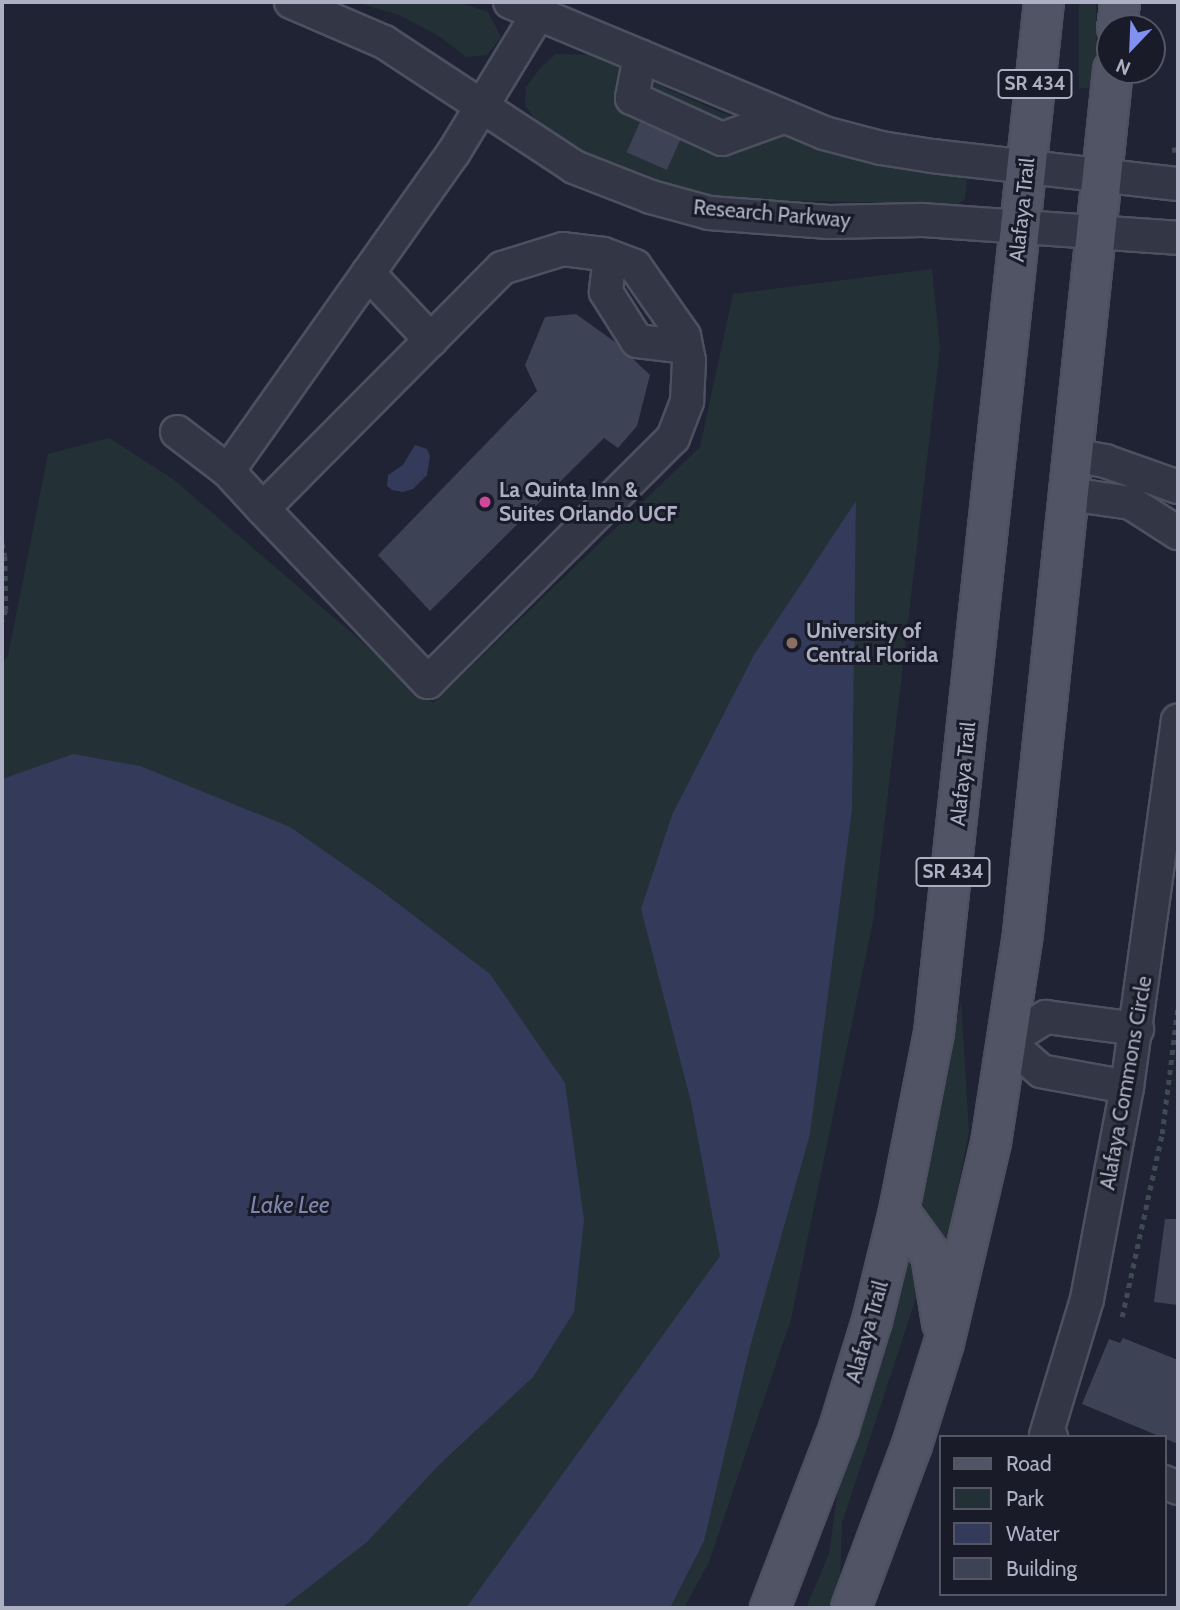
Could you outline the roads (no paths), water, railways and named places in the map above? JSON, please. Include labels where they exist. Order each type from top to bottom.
[{"type":"main road","name":"Alafaya Trail","points":[[769,1608],[839,1428],[872,1321],[899,1211],[934,1033],[1044,2]]},
{"type":"main road","points":[[851,1608],[912,1446],[944,1342],[991,1143],[1023,933],[1111,84]]},
{"type":"main road","points":[[899,1211],[932,1255],[944,1342]]},
{"type":"street","name":"Research Parkway","points":[[291,2],[384,42],[574,167],[651,197],[709,213],[829,222],[922,220],[1178,238]]},
{"type":"street","points":[[510,2],[824,133],[881,148],[1178,184]]},
{"type":"street","points":[[228,471],[483,107],[539,12]]},
{"type":"street","points":[[640,56],[632,97],[722,139],[783,117]]},
{"type":"street","points":[[177,432],[228,471],[263,509],[428,682],[673,438],[687,401],[689,361],[684,336],[635,266],[610,257],[563,249],[502,268],[263,509]]},
{"type":"street","points":[[610,257],[606,292],[637,341],[687,346]]},
{"type":"street","points":[[368,273],[431,340]]},
{"type":"street","points":[[1072,455],[1105,461],[1178,487]]},
{"type":"street","points":[[1068,494],[1131,503],[1178,533]]},
{"type":"street","name":"Alafaya Commons Circle","points":[[1046,1435],[1087,1298],[1142,996],[1165,930],[1178,721]]},
{"type":"street","points":[[1127,1087],[1041,1071],[1007,1041],[1046,1017],[1137,1029]]},
{"type":"water","points":[[415,445],[427,449],[430,456],[427,475],[413,489],[403,492],[392,490],[387,486],[388,475],[403,465]]},
{"type":"water","points":[[856,501],[852,809],[810,1134],[750,1347],[704,1541],[670,1608],[466,1608],[720,1256],[691,1102],[641,909],[672,815],[754,655]]},
{"type":"water","name":"Lake Lee","points":[[73,754],[140,766],[290,827],[379,889],[490,974],[565,1083],[584,1220],[574,1312],[533,1377],[439,1465],[367,1542],[282,1608],[2,1608],[2,779]]},
{"type":"place","name":"La Quinta Inn & Suites Orlando UCF","points":[[485,502]]},
{"type":"place","name":"University of Central Florida","points":[[792,643]]}]
